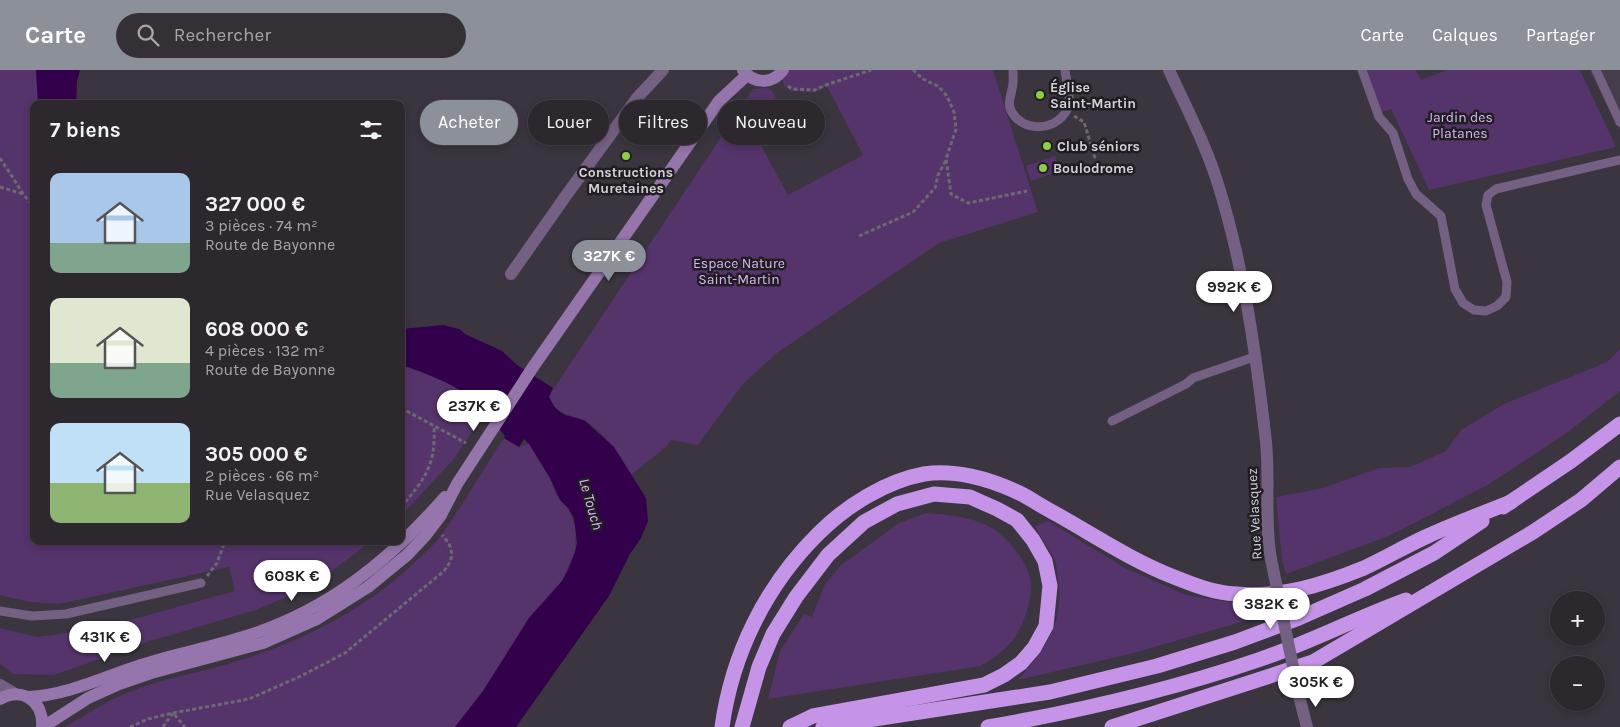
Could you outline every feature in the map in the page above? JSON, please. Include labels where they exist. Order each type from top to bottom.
[{"type":"highway","points":[[823,727],[1050,692],[1157,666],[1235,642],[1299,618],[1365,589],[1434,553],[1571,461],[1620,424]]},
{"type":"highway","points":[[1112,727],[1313,662],[1533,532],[1581,500],[1620,467]]},
{"type":"highway","points":[[722,727],[730,686],[743,647],[760,610],[799,552],[854,504],[885,486],[925,474],[956,474],[1015,491],[1118,551],[1153,569],[1203,588],[1232,594],[1264,596],[1299,590],[1364,568],[1429,536],[1511,502]]},
{"type":"highway","points":[[742,727],[759,667],[773,634],[796,598],[828,555],[864,522],[897,504],[934,494],[970,497],[998,509],[1017,520],[1033,540],[1045,561],[1050,586],[1046,626],[1034,648],[1021,663],[1004,675],[984,685],[813,716],[790,727]]},
{"type":"highway","points":[[988,727],[1064,713],[1202,678],[1298,645],[1371,612],[1441,588]]},
{"type":"street","points":[[511,274],[637,98],[664,70]]},
{"type":"street","points":[[42,727],[88,698],[118,684],[151,673],[263,643],[318,619],[388,573],[425,536],[442,515],[457,484],[492,428],[720,101],[745,72],[755,80],[765,81],[774,78],[783,70]]},
{"type":"street","name":"Rue Velasquez","points":[[1169,70],[1202,140],[1217,181],[1234,240],[1247,302],[1266,445],[1267,516],[1271,559],[1307,727]]},
{"type":"street","points":[[405,540],[457,484]]},
{"type":"street","points":[[0,685],[15,694],[28,697],[55,694],[142,665],[245,637],[319,605],[347,588],[400,545]]},
{"type":"street","points":[[0,699],[15,694]]},
{"type":"street","points":[[28,697],[36,703],[40,710],[43,719],[42,727]]},
{"type":"lane","points":[[1012,70],[1013,88],[1008,101],[1010,109],[1020,121],[1037,127],[1056,123],[1067,109],[1069,102],[1065,70]]},
{"type":"lane","points":[[1362,70],[1379,117],[1393,133],[1408,179],[1416,194],[1441,216],[1454,289],[1463,303],[1474,310],[1486,311],[1497,306],[1506,297],[1507,282],[1486,206],[1488,195],[1496,189],[1620,160]]},
{"type":"lane","points":[[1596,70],[1620,122]]},
{"type":"lane","points":[[1112,421],[1186,384],[1193,378],[1254,357]]},
{"type":"lane","points":[[0,610],[32,616],[66,614],[201,583]]},
{"type":"path","points":[[788,86],[792,89],[815,90],[871,70]]},
{"type":"path","points":[[859,236],[913,212],[935,188],[938,175],[946,159],[956,129],[954,112],[947,96],[938,86],[923,79],[913,70]]},
{"type":"path","points":[[1078,119],[1084,122],[1098,168]]},
{"type":"path","points":[[0,158],[30,201]]},
{"type":"path","points":[[946,159],[950,194],[968,203],[1027,191]]},
{"type":"path","points":[[0,187],[24,194]]},
{"type":"path","points":[[405,410],[466,443]]},
{"type":"path","points":[[405,502],[422,482],[432,461],[434,426]]},
{"type":"path","points":[[130,727],[148,719],[172,713],[249,699],[299,677],[344,653],[444,571],[450,563],[452,554],[450,545],[440,534]]},
{"type":"path","points":[[201,583],[217,563],[224,545]]},
{"type":"path","points":[[163,727],[172,713]]},
{"type":"path","points":[[172,713],[185,727]]},
{"type":"shaded area","points":[[1589,70],[1620,70],[1620,130]]},
{"type":"green space","points":[[0,70],[36,70],[38,100],[30,100],[30,545],[367,545],[325,576],[289,596],[256,610],[150,641],[54,675],[13,674],[0,664],[0,628],[37,637],[101,628],[235,591],[229,567],[59,604],[30,602],[0,595]]},
{"type":"green space","name":"Espace Nature Saint-Martin","points":[[788,70],[993,70],[1038,212],[939,243],[777,353],[742,385],[698,445],[671,440],[666,447],[631,475],[615,450],[601,434],[588,423],[555,408],[550,400],[550,394],[717,143],[717,145],[761,145],[788,195],[863,155],[827,86],[815,92],[791,91],[784,86],[783,80]]},
{"type":"green space","name":"Jardin des Platanes","points":[[1367,70],[1416,70],[1421,80],[1447,70],[1580,70],[1616,147],[1429,190],[1391,109],[1381,112]]},
{"type":"green space","name":"Espace Nature Saint-Martin","points":[[765,88],[773,91],[776,99],[746,100],[753,89]]},
{"type":"green space","name":"Boulodrome","points":[[1055,156],[1060,171],[1031,181],[1026,166]]},
{"type":"green space","points":[[1620,349],[1620,391],[1568,432],[1486,486],[1389,536],[1286,574],[1282,561],[1276,497],[1323,488],[1379,468],[1410,467],[1446,451],[1461,430],[1504,404],[1607,362]]},
{"type":"green space","points":[[405,366],[435,377],[459,389],[485,412],[453,460],[405,512]]},
{"type":"green space","points":[[504,438],[519,447],[529,444],[550,478],[557,496],[568,508],[576,529],[575,552],[562,581],[529,618],[483,691],[455,727],[65,727],[123,695],[145,686],[224,665],[286,644],[333,621],[377,594],[398,578],[436,542]]},
{"type":"green space","points":[[926,513],[960,517],[984,524],[999,533],[1018,553],[1030,578],[1031,593],[1026,614],[1013,640],[981,666],[768,699],[780,651],[804,614],[812,617],[825,584],[841,565],[899,523]]},
{"type":"green space","points":[[1048,521],[1125,568],[1186,595],[1266,608],[1266,615],[1130,654],[1018,680],[1037,658],[1056,622],[1059,594],[1056,562],[1035,526]]},
{"type":"water","points":[[36,70],[80,70],[77,81],[76,100],[38,100]]},
{"type":"water","name":"Le Touch","points":[[443,325],[459,329],[465,334],[502,351],[517,365],[553,388],[549,397],[559,411],[565,415],[584,420],[614,447],[646,498],[648,521],[641,538],[630,554],[609,596],[516,727],[455,727],[483,691],[529,618],[562,581],[568,570],[577,543],[574,518],[560,500],[550,478],[524,439],[519,447],[504,438],[505,436],[486,411],[465,393],[438,379],[405,366],[405,329]]},
{"type":"place","name":"Église Saint-Martin","points":[[1040,95]]},
{"type":"place","name":"Club séniors","points":[[1047,146]]},
{"type":"place","name":"Constructions Muretaines","points":[[626,156]]},
{"type":"place","name":"Boulodrome","points":[[1043,168]]}]
